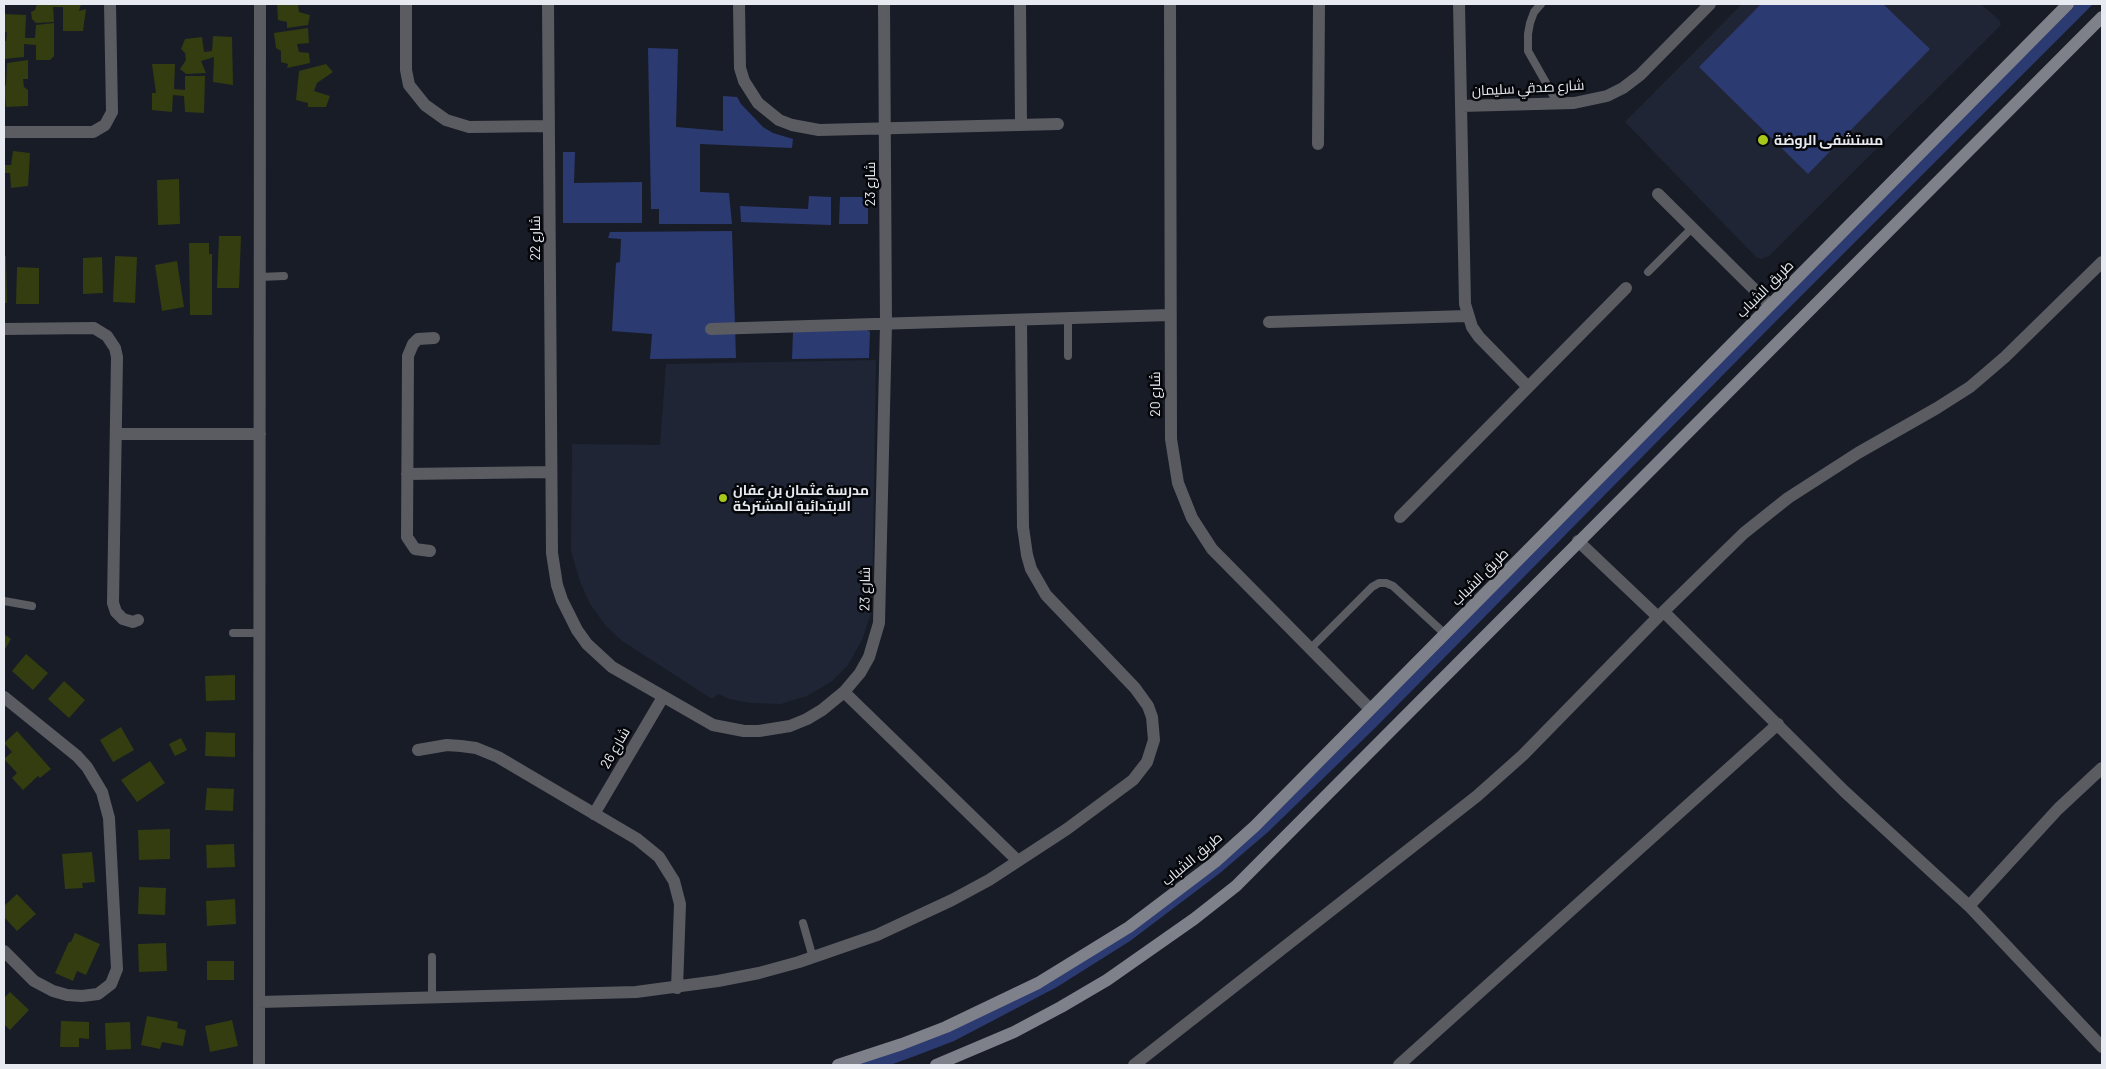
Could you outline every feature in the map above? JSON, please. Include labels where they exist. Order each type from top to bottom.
[{"type":"main road","name":"طريق الشباب","points":[[838,1065],[902,1044],[990,1007],[1084,956],[1173,896],[1255,826],[2068,4]]},
{"type":"main road","points":[[936,1065],[1014,1032],[1107,980],[1151,951],[1236,886],[2102,17]]},
{"type":"street","points":[[4,132],[92,132],[105,125],[112,112],[110,4]]},
{"type":"street","points":[[260,4],[260,1065]]},
{"type":"street","points":[[406,4],[406,70],[409,85],[425,105],[446,120],[469,127],[549,126]]},
{"type":"street","name":"شارع 22","points":[[548,4],[551,472]]},
{"type":"street","points":[[739,4],[740,68],[750,92],[767,112],[792,126],[805,129],[1058,124]]},
{"type":"street","name":"شارع 23","points":[[551,472],[554,570],[562,600],[577,630],[599,656],[626,677],[713,725],[736,730],[759,731],[790,726],[807,719],[822,710],[844,692],[860,673],[869,657],[879,623],[886,324],[884,4]]},
{"type":"street","points":[[1020,4],[1021,125]]},
{"type":"street","name":"شارع 20","points":[[1170,4],[1171,439],[1173,461],[1184,500],[1201,534],[1212,549],[1370,709]]},
{"type":"street","points":[[1318,4],[1318,144]]},
{"type":"street","points":[[1460,4],[1465,304],[1467,316],[1479,337],[1528,387]]},
{"type":"street","name":"شارع صدقي سليمان","points":[[1461,106],[1558,104],[1591,101],[1623,88],[1640,75],[1710,4]]},
{"type":"street","points":[[1658,194],[1770,305]]},
{"type":"street","points":[[1134,1065],[1477,796],[1523,755],[1661,614],[1744,533],[1788,498],[1858,453],[1970,387],[2005,357],[2102,262]]},
{"type":"street","points":[[1400,517],[1626,288]]},
{"type":"street","points":[[712,329],[1170,315]]},
{"type":"street","points":[[1270,322],[1467,316]]},
{"type":"street","points":[[260,1002],[595,994],[677,988],[759,973],[813,958],[877,935],[915,919],[952,900],[1067,829],[1133,780],[1147,762],[1154,734],[1152,717],[1143,696],[1046,596],[1029,562],[1023,527],[1021,320]]},
{"type":"street","points":[[4,329],[94,328],[107,336],[115,348],[117,356],[113,603],[116,612],[123,619],[133,622],[138,620]]},
{"type":"street","points":[[430,551],[415,549],[407,537],[408,356],[413,344],[418,340],[434,338]]},
{"type":"street","points":[[116,434],[260,434]]},
{"type":"street","points":[[407,474],[551,472]]},
{"type":"street","points":[[1578,541],[1661,614],[1778,724],[1844,791],[1969,906],[2102,1047]]},
{"type":"street","points":[[844,692],[1018,861]]},
{"type":"street","points":[[4,697],[77,756],[87,767],[102,792],[108,818],[117,969],[111,984],[98,994],[67,995],[53,991],[34,981],[4,951]]},
{"type":"street","name":"شارع 26","points":[[594,814],[662,697]]},
{"type":"street","points":[[1399,1065],[1778,724]]},
{"type":"street","points":[[418,750],[462,746],[487,752],[509,762],[649,847],[668,868],[674,881],[680,904],[677,988]]},
{"type":"street","points":[[1969,906],[2058,809],[2102,768]]},
{"type":"lane","points":[[1541,4],[1534,12],[1530,23],[1528,51],[1558,104]]},
{"type":"lane","points":[[1648,272],[1692,228]]},
{"type":"lane","points":[[260,277],[284,276]]},
{"type":"lane","points":[[1068,318],[1068,356]]},
{"type":"lane","points":[[1310,649],[1372,587],[1379,583],[1393,586],[1445,634]]},
{"type":"lane","points":[[4,602],[32,606]]},
{"type":"lane","points":[[234,634],[260,632]]},
{"type":"lane","points":[[803,923],[813,958]]},
{"type":"lane","points":[[432,957],[432,997]]},
{"type":"shaded area","name":"مستشفى الروضة","points":[[1742,4],[1981,4],[1999,20],[2001,25],[1769,256],[1761,259],[1756,257],[1625,122]]},
{"type":"shaded area","points":[[1761,4],[1883,4],[1930,49],[1808,174],[1699,67]]},
{"type":"shaded area","points":[[2075,4],[2093,4],[1782,315],[1376,727],[1268,832],[1220,873],[1130,941],[1057,987],[954,1041],[915,1056],[890,1065],[848,1065],[978,1016],[1186,887]]},
{"type":"shaded area","points":[[648,48],[678,49],[676,127],[723,131],[723,96],[737,97],[741,104],[763,127],[773,133],[793,139],[792,148],[700,144],[700,192],[729,193],[732,224],[659,224],[659,209],[651,209]]},
{"type":"shaded area","points":[[563,152],[575,152],[574,183],[642,182],[642,223],[563,223]]},
{"type":"shaded area","points":[[809,196],[831,197],[831,225],[741,222],[740,206],[808,209]]},
{"type":"shaded area","points":[[840,197],[868,197],[868,224],[839,224]]},
{"type":"shaded area","points":[[732,231],[736,358],[650,359],[652,334],[612,331],[616,263],[620,262],[621,239],[608,238],[610,232]]},
{"type":"shaded area","points":[[865,328],[870,332],[869,358],[792,359],[793,332]]},
{"type":"shaded area","name":"مدرسة عثمان بن عفان الابتدائية المشتركة","points":[[876,360],[872,610],[862,640],[848,665],[831,682],[807,696],[781,704],[750,703],[729,699],[718,694],[712,699],[622,641],[605,625],[590,604],[580,582],[571,551],[572,444],[660,445],[666,364]]},
{"type":"building","points":[[37,4],[81,4],[79,11],[86,9],[83,31],[63,31],[63,7],[53,7],[54,22],[36,23],[32,19],[31,12],[35,10]]},
{"type":"building","points":[[277,4],[298,4],[299,12],[310,15],[308,25],[287,28],[287,22],[278,20]]},
{"type":"building","points":[[4,14],[26,15],[25,38],[35,38],[36,25],[54,23],[54,56],[50,60],[36,60],[36,45],[24,44],[24,57],[4,59],[4,41],[6,41],[7,32],[4,33]]},
{"type":"building","points":[[308,28],[309,43],[297,44],[299,52],[309,53],[310,63],[287,68],[288,64],[281,62],[281,51],[276,48],[274,33]]},
{"type":"building","points":[[213,36],[232,37],[233,85],[213,82],[214,57],[201,61],[206,73],[186,74],[180,69],[186,60],[185,53],[181,49],[185,39],[202,37],[204,52],[212,51]]},
{"type":"building","points":[[28,60],[28,79],[23,79],[24,87],[28,90],[28,106],[6,107],[4,86],[6,85],[7,63]]},
{"type":"building","points":[[152,64],[175,64],[174,89],[185,90],[185,76],[205,76],[204,113],[185,112],[184,96],[173,95],[172,112],[152,110],[152,93],[156,93]]},
{"type":"building","points":[[326,64],[333,72],[317,83],[314,91],[330,96],[326,107],[308,107],[308,103],[296,100],[299,71]]},
{"type":"building","points":[[13,151],[30,153],[28,186],[11,188],[10,173],[4,173],[4,165],[11,165]]},
{"type":"building","points":[[179,179],[180,224],[158,225],[157,180]]},
{"type":"building","points":[[219,236],[241,236],[239,288],[217,288]]},
{"type":"building","points":[[189,243],[209,243],[209,254],[212,254],[212,315],[190,315]]},
{"type":"building","points":[[4,256],[6,256],[7,303],[4,303]]},
{"type":"building","points":[[115,256],[137,257],[135,303],[113,302]]},
{"type":"building","points":[[102,257],[103,293],[83,294],[83,258]]},
{"type":"building","points":[[177,261],[184,307],[162,311],[155,265]]},
{"type":"building","points":[[17,267],[39,268],[39,304],[16,304]]},
{"type":"building","points":[[4,634],[11,639],[4,651]]},
{"type":"building","points":[[26,654],[48,673],[33,690],[12,671]]},
{"type":"building","points":[[235,675],[235,700],[206,701],[205,676]]},
{"type":"building","points":[[64,681],[85,700],[69,718],[48,699]]},
{"type":"building","points":[[121,727],[134,750],[113,762],[100,740]]},
{"type":"building","points":[[17,731],[51,769],[40,778],[38,776],[23,790],[12,778],[17,773],[4,759],[12,752],[4,743]]},
{"type":"building","points":[[206,732],[235,733],[235,757],[205,756]]},
{"type":"building","points":[[181,738],[187,750],[175,756],[169,744]]},
{"type":"building","points":[[150,761],[165,783],[137,802],[121,780]]},
{"type":"building","points":[[207,788],[234,789],[233,811],[205,810]]},
{"type":"building","points":[[170,829],[170,859],[139,860],[138,830]]},
{"type":"building","points":[[234,844],[235,867],[207,868],[206,845]]},
{"type":"building","points":[[92,852],[95,882],[82,883],[83,888],[65,889],[62,854]]},
{"type":"building","points":[[139,887],[166,888],[165,915],[138,914]]},
{"type":"building","points":[[17,894],[36,914],[17,931],[4,917],[4,906]]},
{"type":"building","points":[[235,899],[236,924],[207,926],[206,901]]},
{"type":"building","points":[[75,933],[100,944],[86,975],[77,971],[73,981],[55,973]]},
{"type":"building","points":[[166,943],[167,971],[139,972],[138,944]]},
{"type":"building","points":[[207,961],[234,961],[234,980],[207,980]]},
{"type":"building","points":[[10,992],[29,1010],[10,1030],[4,1024],[4,998]]},
{"type":"building","points":[[147,1016],[178,1022],[177,1028],[186,1030],[183,1046],[162,1042],[160,1049],[141,1045]]},
{"type":"building","points":[[232,1020],[238,1046],[210,1052],[205,1026]]},
{"type":"building","points":[[61,1021],[89,1022],[89,1039],[79,1038],[79,1047],[60,1047]]},
{"type":"building","points":[[130,1022],[131,1049],[106,1050],[105,1023]]},
{"type":"place","name":"مستشفى الروضة","points":[[1763,140]]},
{"type":"place","name":"مدرسة عثمان بن عفان الابتدائية المشتركة","points":[[723,498]]}]
